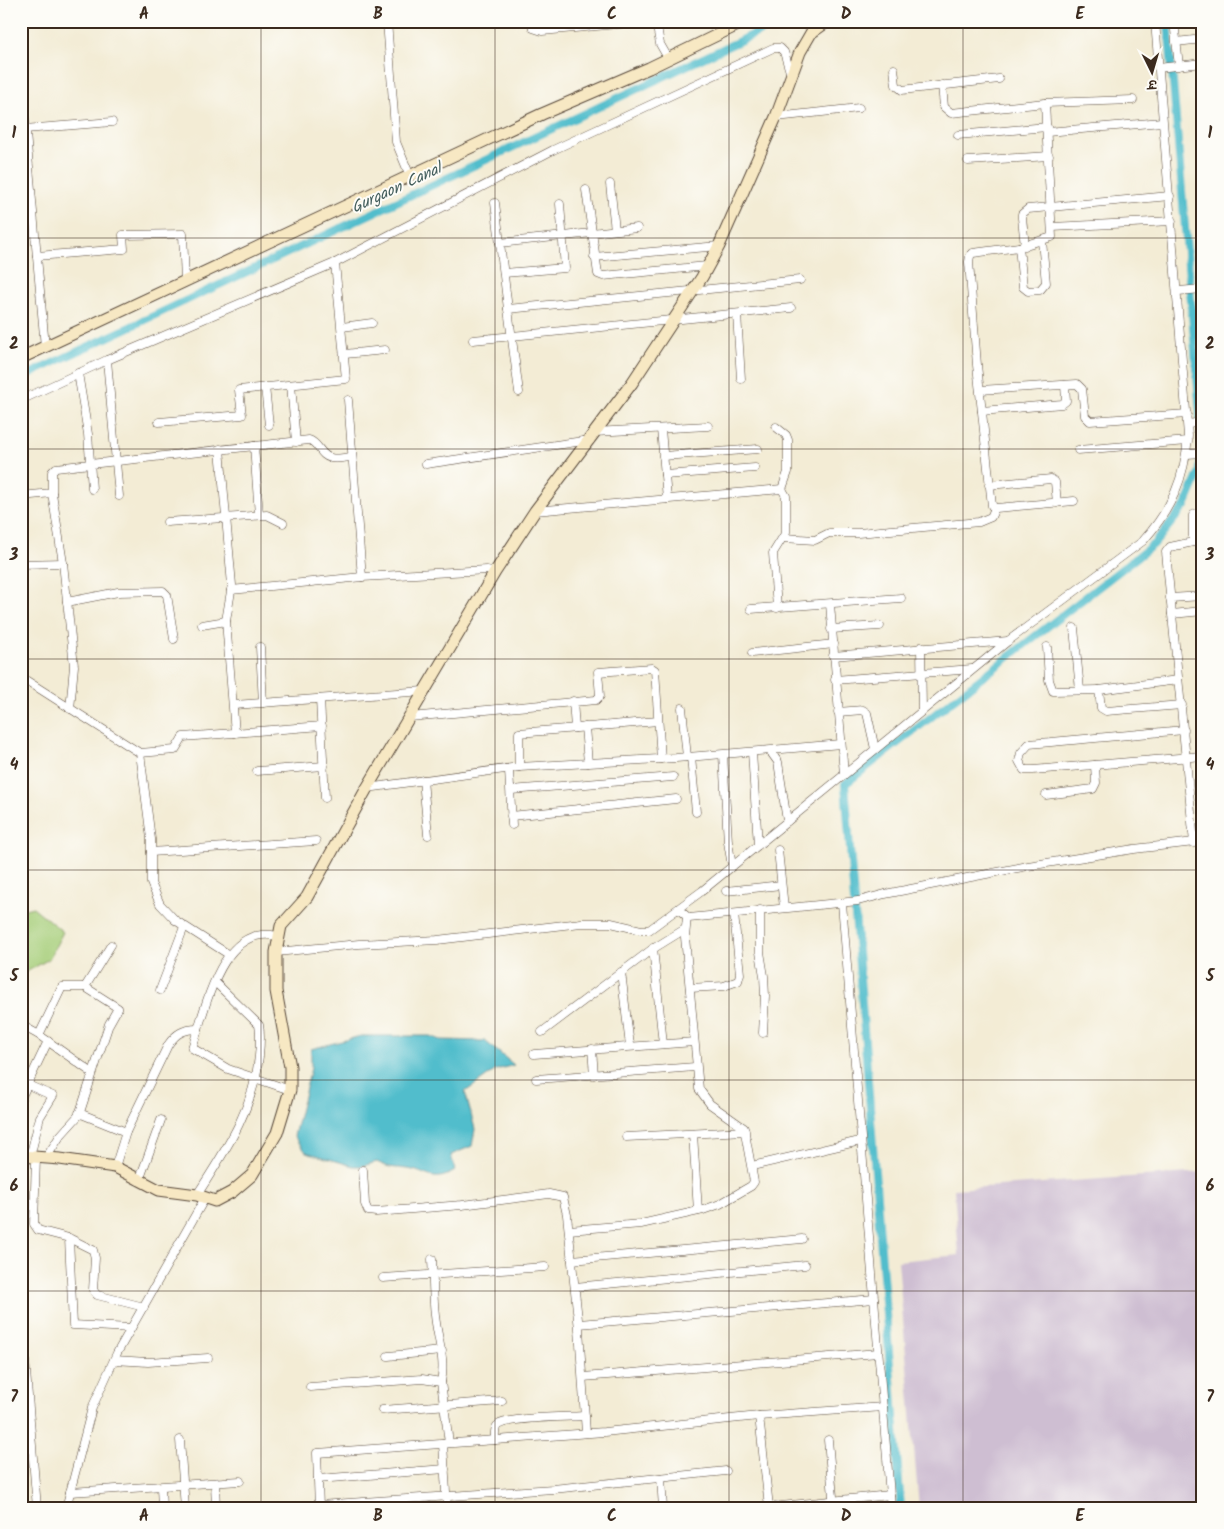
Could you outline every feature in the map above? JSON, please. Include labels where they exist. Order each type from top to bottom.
[{"type":"street","points":[[387,21],[396,142],[410,176]]},
{"type":"street","points":[[531,21],[535,30],[547,31],[650,21]]},
{"type":"street","points":[[656,21],[660,44],[668,58]]},
{"type":"street","points":[[21,358],[746,21]]},
{"type":"street","points":[[34,1157],[115,1168],[159,1190],[201,1196],[215,1201],[232,1192],[252,1176],[277,1134],[290,1090],[290,1067],[276,991],[276,952],[281,926],[307,897],[366,788],[495,572],[535,511],[632,383],[694,290],[719,246],[776,117],[800,52],[811,33],[828,21]]},
{"type":"street","points":[[276,952],[358,944],[437,940],[581,923],[611,923],[649,930],[683,914],[732,866],[972,669],[1143,541],[1160,522],[1195,453],[1188,441],[1178,291],[1162,122],[1155,21]]},
{"type":"street","points":[[1173,66],[1176,42],[1174,21]]},
{"type":"street","points":[[1176,42],[1203,39]]},
{"type":"street","points":[[21,400],[107,360],[335,263],[554,150],[773,48],[780,48],[784,52],[791,75]]},
{"type":"street","points":[[1158,68],[1203,63]]},
{"type":"street","points":[[894,69],[896,85],[900,89],[999,79]]},
{"type":"street","points":[[21,78],[23,119],[45,347]]},
{"type":"street","points":[[942,85],[944,107],[951,113],[1045,103],[1133,100]]},
{"type":"street","points":[[995,508],[991,503],[970,256],[975,253],[1022,246],[1052,237],[1052,207],[1045,103]]},
{"type":"street","points":[[776,117],[859,108]]},
{"type":"street","points":[[25,129],[112,122]]},
{"type":"street","points":[[958,136],[1162,122]]},
{"type":"street","points":[[968,161],[1049,156]]},
{"type":"street","points":[[610,184],[615,230]]},
{"type":"street","points":[[586,190],[590,232],[598,274],[603,276],[707,266]]},
{"type":"street","points":[[1042,241],[1046,283],[1040,290],[1028,291],[1023,287],[1022,214],[1028,209],[1170,196]]},
{"type":"street","points":[[495,203],[519,392]]},
{"type":"street","points":[[504,273],[565,268],[560,204]]},
{"type":"street","points":[[1052,227],[1172,221]]},
{"type":"street","points":[[500,243],[637,228]]},
{"type":"street","points":[[37,256],[124,249],[124,235],[184,234],[185,282]]},
{"type":"street","points":[[594,257],[719,246]]},
{"type":"street","points":[[159,422],[242,415],[240,390],[346,379],[335,263]]},
{"type":"street","points":[[508,308],[800,280]]},
{"type":"street","points":[[1178,291],[1203,289]]},
{"type":"street","points":[[474,340],[791,308]]},
{"type":"street","points":[[737,314],[741,379]]},
{"type":"street","points":[[342,327],[372,323]]},
{"type":"street","points":[[345,354],[385,350]]},
{"type":"street","points":[[107,360],[119,496]]},
{"type":"street","points":[[78,373],[92,489]]},
{"type":"street","points":[[980,390],[1065,384],[1080,386],[1085,416],[1090,421],[1187,414]]},
{"type":"street","points":[[982,411],[1060,405],[1066,401],[1065,384]]},
{"type":"street","points":[[291,385],[296,442]]},
{"type":"street","points":[[265,387],[269,425]]},
{"type":"street","points":[[348,400],[362,577]]},
{"type":"street","points":[[1188,424],[1200,422]]},
{"type":"street","points":[[426,464],[592,436],[708,426]]},
{"type":"street","points":[[776,427],[786,435],[788,440],[788,472],[782,489],[786,496],[786,532],[773,553],[777,608]]},
{"type":"street","points":[[661,429],[666,499]]},
{"type":"street","points":[[1078,450],[1188,441]]},
{"type":"street","points":[[70,709],[74,666],[63,562],[52,494],[52,472],[56,468],[296,442],[314,442],[325,456],[332,459],[352,456]]},
{"type":"street","points":[[254,446],[259,515]]},
{"type":"street","points":[[220,449],[228,518],[231,590],[226,621],[235,733]]},
{"type":"street","points":[[663,456],[758,449]]},
{"type":"street","points":[[665,475],[756,468]]},
{"type":"street","points":[[990,484],[1053,479],[1057,503]]},
{"type":"street","points":[[535,511],[782,489]]},
{"type":"street","points":[[21,496],[52,494]]},
{"type":"street","points":[[995,508],[1074,501]]},
{"type":"street","points":[[1192,542],[1193,516],[1202,511],[1203,502]]},
{"type":"street","points":[[784,538],[815,540],[829,533],[850,534],[979,522],[991,517],[995,508]]},
{"type":"street","points":[[167,522],[266,515],[283,523]]},
{"type":"street","points":[[1194,843],[1166,550],[1192,542],[1203,544]]},
{"type":"street","points":[[21,564],[63,562]]},
{"type":"street","points":[[231,590],[362,577],[486,570],[495,572]]},
{"type":"street","points":[[67,602],[118,592],[163,591],[167,595],[174,639]]},
{"type":"street","points":[[1170,598],[1203,596]]},
{"type":"street","points":[[751,609],[901,598]]},
{"type":"street","points":[[830,604],[844,774]]},
{"type":"street","points":[[1172,614],[1203,611]]},
{"type":"street","points":[[202,625],[226,621]]},
{"type":"street","points":[[831,629],[880,626]]},
{"type":"street","points":[[1074,628],[1080,690]]},
{"type":"street","points":[[833,656],[1008,641]]},
{"type":"street","points":[[752,653],[834,644]]},
{"type":"street","points":[[260,646],[263,702]]},
{"type":"street","points":[[921,647],[922,711]]},
{"type":"street","points":[[1047,647],[1051,689],[1056,692],[1099,690],[1178,680]]},
{"type":"street","points":[[410,717],[599,699],[597,674],[600,671],[652,668],[655,670],[661,759]]},
{"type":"street","points":[[835,680],[972,669]]},
{"type":"street","points":[[21,678],[140,753],[175,750],[183,737],[322,726]]},
{"type":"street","points":[[1099,690],[1101,708],[1106,711],[1182,705]]},
{"type":"street","points":[[234,705],[424,691]]},
{"type":"street","points":[[320,699],[325,798]]},
{"type":"street","points":[[573,701],[575,728]]},
{"type":"street","points":[[682,708],[696,812]]},
{"type":"street","points":[[838,712],[863,710],[867,713],[875,749]]},
{"type":"street","points":[[519,767],[519,733],[658,721]]},
{"type":"street","points":[[585,727],[588,763]]},
{"type":"street","points":[[1184,730],[1029,744],[1019,757],[1021,767],[1028,770],[1203,756]]},
{"type":"street","points":[[366,788],[509,770],[519,767],[723,755],[841,744]]},
{"type":"street","points":[[770,751],[778,762],[787,821]]},
{"type":"street","points":[[752,752],[758,845]]},
{"type":"street","points":[[140,753],[151,852],[151,882],[160,904],[184,927],[228,954]]},
{"type":"street","points":[[723,755],[728,842],[732,866]]},
{"type":"street","points":[[1046,795],[1093,789],[1096,783],[1095,765]]},
{"type":"street","points":[[257,771],[324,766]]},
{"type":"street","points":[[509,770],[512,826]]},
{"type":"street","points":[[511,790],[673,777]]},
{"type":"street","points":[[423,780],[428,835]]},
{"type":"street","points":[[511,816],[676,799]]},
{"type":"street","points":[[151,852],[316,841]]},
{"type":"street","points":[[683,914],[714,917],[760,910],[858,902],[885,894],[1028,866],[1127,850],[1203,841]]},
{"type":"street","points":[[778,850],[784,908]]},
{"type":"street","points":[[726,891],[781,885]]},
{"type":"street","points":[[844,903],[860,1141],[891,1508]]},
{"type":"street","points":[[760,910],[760,952],[765,996],[763,1033]]},
{"type":"street","points":[[569,1230],[641,1224],[698,1211],[720,1204],[751,1186],[755,1176],[745,1132],[740,1123],[710,1104],[698,1089],[683,914]]},
{"type":"street","points":[[690,988],[724,986],[738,981],[740,974],[734,914]]},
{"type":"street","points":[[160,990],[184,927]]},
{"type":"street","points":[[542,1032],[654,948],[685,929]]},
{"type":"street","points":[[278,936],[267,933],[248,937],[228,954],[215,982],[192,1048],[228,1069],[290,1090]]},
{"type":"street","points":[[85,987],[111,945]]},
{"type":"street","points":[[654,948],[663,1044]]},
{"type":"street","points":[[621,972],[630,1046]]},
{"type":"street","points":[[66,1508],[92,1408],[114,1360],[237,1130],[256,1079],[261,1033],[259,1025],[215,982]]},
{"type":"street","points":[[34,1157],[60,1136],[79,1113],[91,1072],[109,1024],[118,1008],[85,987],[62,987],[39,1034]]},
{"type":"street","points":[[21,1025],[39,1034],[91,1072]]},
{"type":"street","points":[[115,1168],[126,1132],[175,1035],[187,1029],[198,1029]]},
{"type":"street","points":[[21,1098],[48,1041]]},
{"type":"street","points":[[534,1054],[694,1042]]},
{"type":"street","points":[[592,1049],[594,1075]]},
{"type":"street","points":[[536,1079],[695,1067]]},
{"type":"street","points":[[28,1085],[53,1096],[40,1117],[34,1157],[34,1224],[38,1230],[69,1238],[94,1250],[96,1258],[93,1290],[97,1295],[144,1307]]},
{"type":"street","points":[[79,1113],[126,1132]]},
{"type":"street","points":[[138,1181],[162,1120]]},
{"type":"street","points":[[626,1137],[745,1132]]},
{"type":"street","points":[[693,1134],[698,1211]]},
{"type":"street","points":[[752,1166],[860,1141]]},
{"type":"street","points":[[363,1170],[368,1211],[376,1212],[462,1205],[559,1194],[566,1202],[583,1377],[586,1433]]},
{"type":"street","points":[[69,1238],[73,1326],[131,1328]]},
{"type":"street","points":[[572,1260],[802,1239]]},
{"type":"street","points":[[432,1259],[435,1314],[442,1351],[443,1372],[441,1382],[445,1405],[447,1508]]},
{"type":"street","points":[[575,1287],[805,1265]]},
{"type":"street","points":[[383,1278],[545,1267]]},
{"type":"street","points":[[578,1324],[874,1299]]},
{"type":"street","points":[[21,1309],[37,1508]]},
{"type":"street","points":[[388,1356],[442,1351]]},
{"type":"street","points":[[583,1377],[878,1353]]},
{"type":"street","points":[[114,1360],[148,1362],[208,1358]]},
{"type":"street","points":[[310,1387],[422,1379],[441,1382]]},
{"type":"street","points":[[382,1410],[502,1401]]},
{"type":"street","points":[[726,1471],[553,1490],[319,1506],[317,1453],[586,1433],[758,1416],[882,1407]]},
{"type":"street","points":[[495,1440],[495,1429],[498,1424],[512,1421],[585,1416]]},
{"type":"street","points":[[758,1416],[765,1507],[834,1504],[890,1496]]},
{"type":"street","points":[[21,1421],[31,1420]]},
{"type":"street","points":[[180,1440],[185,1508]]},
{"type":"street","points":[[828,1440],[834,1504]]},
{"type":"street","points":[[318,1478],[445,1469]]},
{"type":"street","points":[[661,1478],[663,1508]]},
{"type":"street","points":[[70,1492],[240,1481]]},
{"type":"street","points":[[214,1483],[216,1508]]},
{"type":"street","points":[[162,1487],[162,1508]]},
{"type":"shaded area","points":[[1203,1172],[1203,1508],[919,1508],[898,1261],[959,1255],[954,1189]]},
{"type":"green space","points":[[33,907],[63,932],[49,959],[21,975],[21,910]]},
{"type":"water","points":[[361,1036],[430,1036],[441,1040],[485,1041],[514,1065],[496,1070],[465,1092],[475,1129],[472,1146],[451,1155],[455,1171],[441,1177],[435,1177],[414,1170],[389,1167],[377,1162],[353,1166],[306,1152],[294,1136],[311,1068],[311,1049]]},
{"type":"waterway","name":"Gurgaon Canal","points":[[21,378],[782,21]]},
{"type":"waterway","points":[[901,1508],[845,784],[1154,544],[1185,506],[1200,471],[1202,435],[1168,21]]}]
